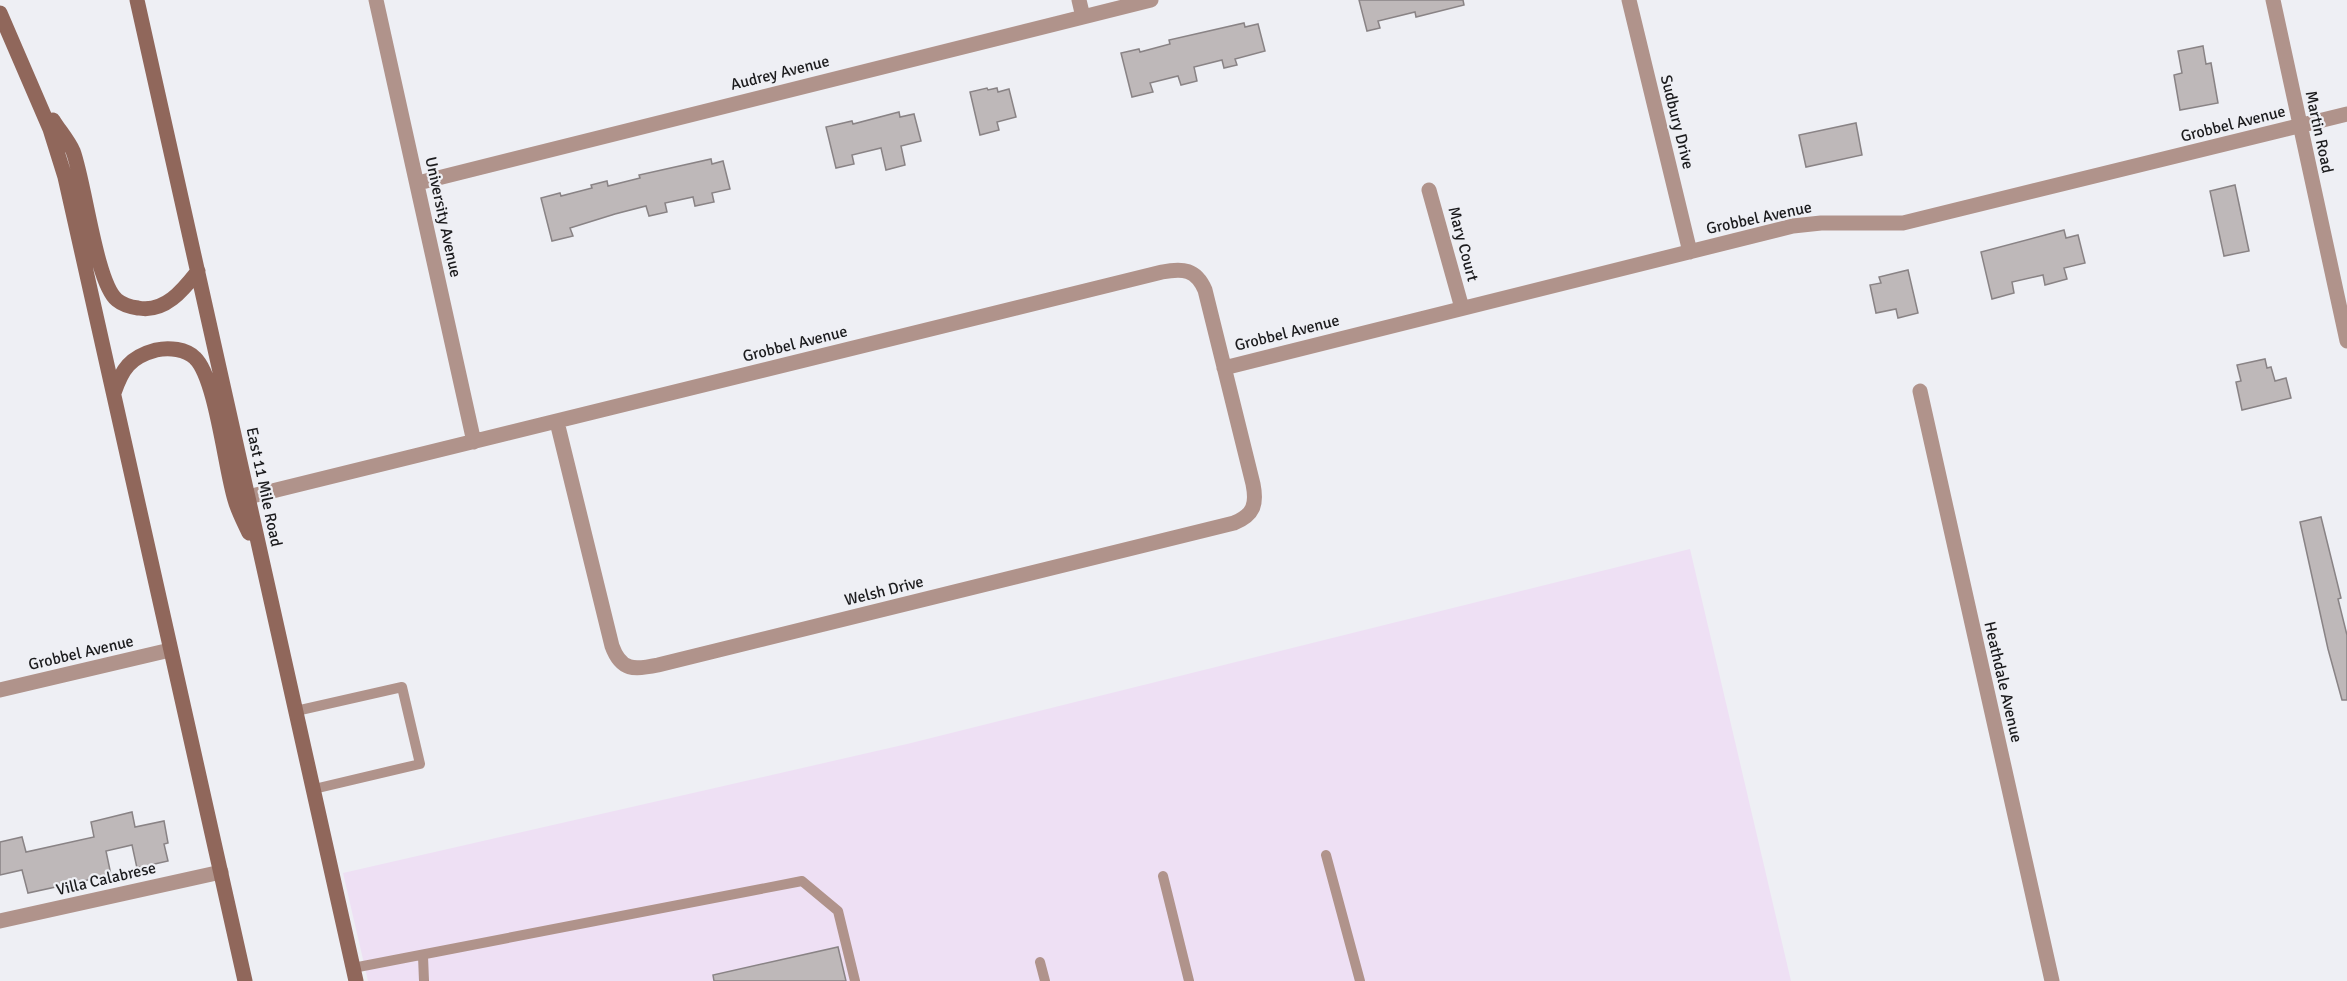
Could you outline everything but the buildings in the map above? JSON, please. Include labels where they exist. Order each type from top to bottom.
[{"type":"main road","name":"East 11 Mile Road","points":[[138,0],[355,974]]},
{"type":"main road","points":[[0,13],[50,129],[63,168],[245,981]]},
{"type":"main road","points":[[34,93],[72,149],[84,190],[100,266],[107,287],[117,300],[128,306],[143,309],[158,306],[182,291],[198,271]]},
{"type":"main road","points":[[114,393],[121,372],[128,364],[149,352],[171,349],[195,357],[203,369],[210,389],[235,501],[262,562]]},
{"type":"street","name":"University Avenue","points":[[376,0],[474,442]]},
{"type":"street","points":[[1079,0],[1083,17]]},
{"type":"street","name":"Audrey Avenue","points":[[418,183],[1151,0]]},
{"type":"street","name":"Sudbury Drive","points":[[1629,0],[1690,252]]},
{"type":"street","name":"Martin Road","points":[[2273,0],[2347,341]]},
{"type":"street","name":"Grobbel Avenue","points":[[248,497],[1175,269],[1193,272],[1202,284],[1224,368],[1807,223],[1903,223],[2347,114]]},
{"type":"street","name":"Mary Court","points":[[1429,189],[1462,308]]},
{"type":"street","name":"Welsh Drive","points":[[557,422],[612,646],[615,654],[625,666],[642,669],[1244,519],[1255,504],[1255,495],[1224,368]]},
{"type":"street","name":"Heathdale Avenue","points":[[1920,391],[2052,981]]},
{"type":"street","name":"Grobbel Avenue","points":[[0,690],[171,650]]},
{"type":"street","name":"Villa Calabrese","points":[[0,921],[221,872]]},
{"type":"lane","points":[[296,711],[402,687],[420,764],[314,789]]},
{"type":"lane","points":[[1326,855],[1360,981]]},
{"type":"lane","points":[[1163,876],[1189,981]]},
{"type":"lane","points":[[355,974],[423,956],[802,881],[838,910],[855,981]]},
{"type":"lane","points":[[423,956],[424,981]]},
{"type":"lane","points":[[1040,962],[1045,981]]},
{"type":"shaded area","points":[[1690,549],[1791,981],[368,981],[343,873],[907,744]]}]
